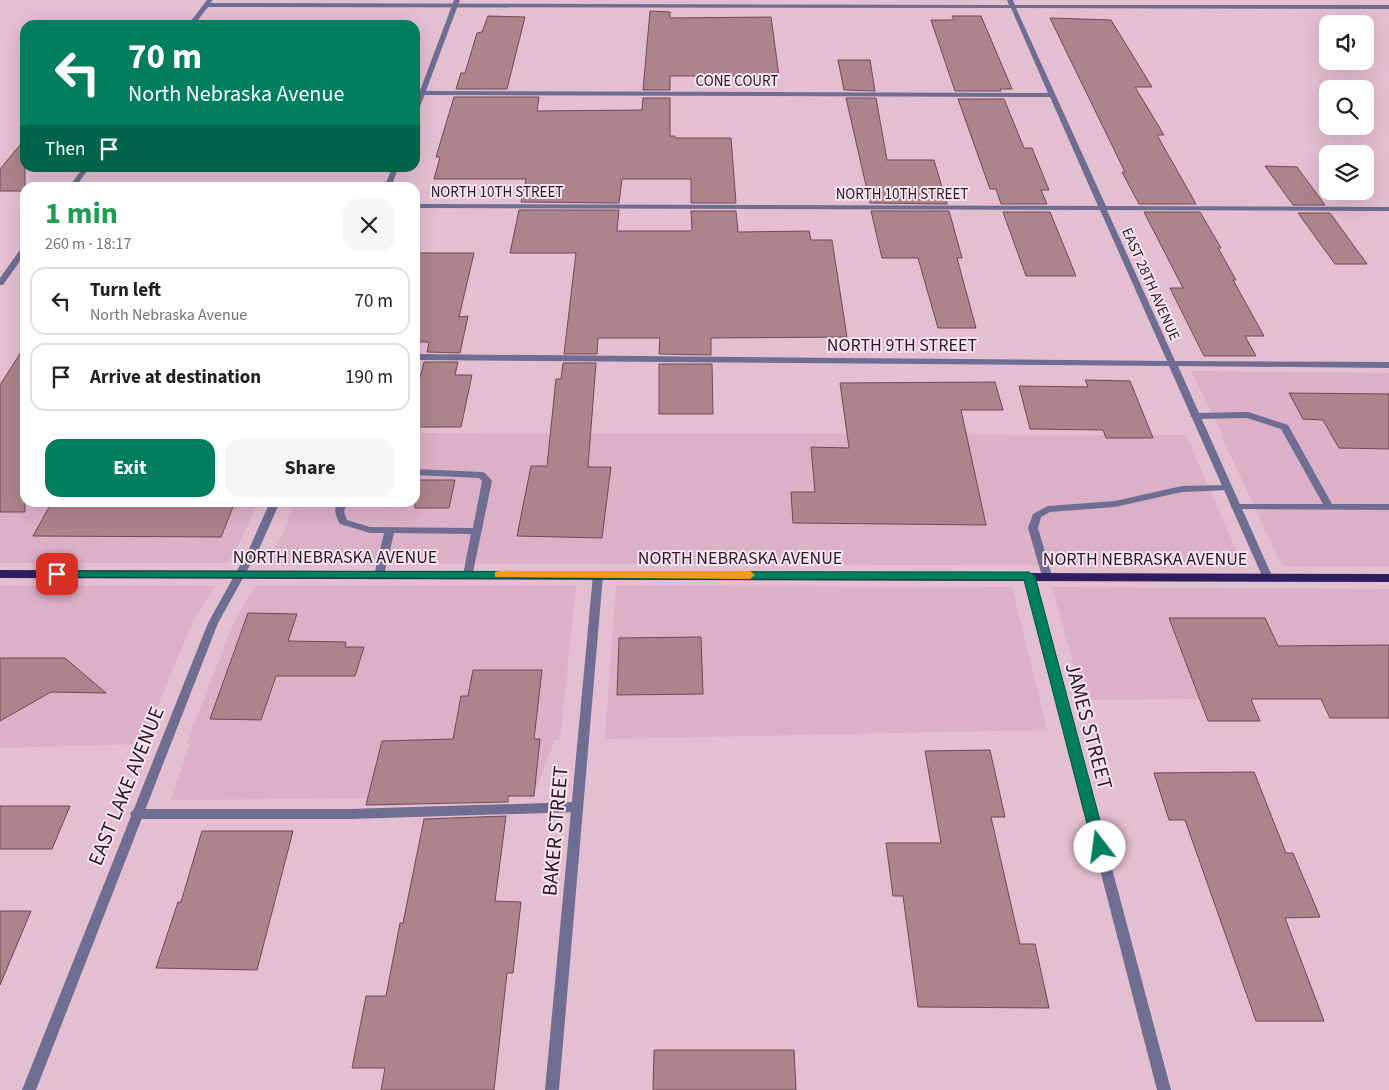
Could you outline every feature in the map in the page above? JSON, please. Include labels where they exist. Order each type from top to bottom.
[{"type":"main road","name":"NORTH NEBRASKA AVENUE","points":[[0,574],[1389,578]]},
{"type":"street","points":[[195,20],[208,2],[1389,7]]},
{"type":"street","points":[[420,98],[456,3]]},
{"type":"street","name":"EAST 28TH AVENUE","points":[[1012,4],[1194,416],[1268,578]]},
{"type":"street","name":"CONE COURT","points":[[422,93],[1052,95]]},
{"type":"street","name":"NORTH 10TH STREET","points":[[420,206],[1389,209]]},
{"type":"street","points":[[0,283],[20,256]]},
{"type":"street","name":"NORTH 9TH STREET","points":[[420,357],[1389,365]]},
{"type":"street","points":[[1194,416],[1248,415],[1285,427],[1330,507]]},
{"type":"street","points":[[420,472],[482,474],[487,481],[468,575]]},
{"type":"street","points":[[1047,576],[1033,528],[1036,516],[1048,509],[1116,504],[1182,489],[1227,488]]},
{"type":"street","points":[[1236,507],[1389,506]]},
{"type":"street","name":"EAST LAKE AVENUE","points":[[29,1090],[136,814],[213,623],[242,574],[264,531],[273,507]]},
{"type":"street","points":[[340,507],[339,512],[344,522],[370,530],[477,531]]},
{"type":"street","points":[[378,575],[390,530]]},
{"type":"street","name":"BAKER STREET","points":[[552,1090],[598,575]]},
{"type":"street","name":"JAMES STREET","points":[[1029,576],[1164,1090]]},
{"type":"street","points":[[136,814],[350,814],[577,807]]},
{"type":"shaded area","points":[[1191,371],[1389,373],[1389,566],[1282,566]]},
{"type":"shaded area","points":[[0,381],[20,382],[20,507],[255,507],[246,530],[228,563],[0,563]]},
{"type":"shaded area","points":[[420,433],[1186,435],[1243,566],[267,563],[284,531],[293,507],[420,507]]},
{"type":"shaded area","points":[[0,586],[215,586],[192,623],[142,744],[0,748]]},
{"type":"shaded area","points":[[255,586],[576,586],[560,740],[555,740],[533,797],[171,800],[190,744],[187,743],[233,624]]},
{"type":"shaded area","points":[[616,586],[1012,587],[1047,730],[605,739]]},
{"type":"shaded area","points":[[1052,587],[1389,589],[1389,697],[1083,700]]},
{"type":"building","points":[[650,11],[670,12],[670,18],[771,17],[779,76],[670,76],[670,90],[643,90]]},
{"type":"building","points":[[488,16],[525,17],[507,89],[456,89],[461,73],[465,73],[477,33],[482,32]]},
{"type":"building","points":[[952,16],[981,16],[1012,89],[1000,89],[1001,91],[955,91],[931,20],[954,20]]},
{"type":"building","points":[[1050,18],[1111,20],[1152,87],[1135,87],[1164,135],[1157,135],[1196,204],[1139,204],[1122,172],[1125,172]]},
{"type":"building","points":[[838,60],[870,60],[875,91],[844,90]]},
{"type":"building","points":[[454,97],[539,97],[537,111],[642,110],[643,98],[670,98],[670,136],[675,136],[675,138],[731,138],[736,203],[691,203],[691,179],[622,179],[619,203],[521,202],[526,179],[434,179],[440,157],[436,157]]},
{"type":"building","points":[[846,98],[876,98],[887,160],[934,160],[947,204],[870,203]]},
{"type":"building","points":[[958,99],[1004,99],[1024,148],[1032,148],[1049,190],[1041,190],[1047,204],[1001,204],[996,189],[990,189]]},
{"type":"building","points":[[20,145],[20,172],[25,172],[25,182],[20,182],[20,191],[0,191],[0,169]]},
{"type":"building","points":[[1265,166],[1297,167],[1319,197],[1319,200],[1325,205],[1293,205]]},
{"type":"building","points":[[519,210],[619,210],[617,231],[690,231],[692,229],[691,211],[736,211],[738,232],[809,231],[811,240],[832,240],[847,337],[711,338],[711,355],[659,354],[660,338],[598,338],[597,354],[564,354],[576,253],[510,253]]},
{"type":"building","points":[[871,211],[949,211],[962,258],[957,258],[976,328],[938,328],[918,258],[882,258]]},
{"type":"building","points":[[1003,212],[1050,212],[1076,276],[1026,276]]},
{"type":"building","points":[[1144,212],[1200,212],[1221,248],[1218,248],[1236,280],[1233,280],[1264,336],[1245,336],[1256,356],[1204,356],[1170,288],[1183,288]]},
{"type":"building","points":[[1298,213],[1330,213],[1367,264],[1335,264]]},
{"type":"building","points":[[420,253],[474,253],[459,317],[468,316],[460,353],[427,352],[429,342],[420,342]]},
{"type":"building","points":[[20,354],[20,507],[25,507],[25,512],[0,512],[0,385]]},
{"type":"building","points":[[424,362],[458,362],[455,375],[472,375],[461,427],[420,427],[420,378]]},
{"type":"building","points":[[563,363],[596,363],[588,467],[611,467],[602,538],[517,536],[531,466],[547,466],[556,379],[561,379]]},
{"type":"building","points":[[659,364],[712,364],[713,414],[659,414]]},
{"type":"building","points":[[1085,380],[1130,381],[1153,438],[1106,438],[1103,430],[1030,429],[1019,386],[1088,387]]},
{"type":"building","points":[[995,382],[1003,410],[961,410],[986,525],[793,523],[791,492],[815,492],[811,447],[849,448],[840,383]]},
{"type":"building","points":[[1289,393],[1389,394],[1389,449],[1339,448],[1323,420],[1303,419]]},
{"type":"building","points":[[420,480],[455,480],[449,508],[415,508],[420,507]]},
{"type":"building","points":[[49,507],[233,507],[221,537],[33,536]]},
{"type":"building","points":[[248,613],[297,614],[288,641],[346,642],[345,647],[364,647],[355,676],[276,676],[261,720],[210,719]]},
{"type":"building","points":[[1169,618],[1265,618],[1278,646],[1389,645],[1389,718],[1330,718],[1321,699],[1251,699],[1260,721],[1208,721]]},
{"type":"building","points":[[701,637],[703,694],[617,695],[619,638]]},
{"type":"building","points":[[0,658],[65,658],[106,693],[51,692],[0,721]]},
{"type":"building","points":[[473,670],[542,670],[534,739],[540,739],[534,796],[508,796],[508,802],[366,805],[382,741],[453,739],[461,696],[468,696]]},
{"type":"building","points":[[990,750],[1005,817],[991,817],[1020,944],[1035,944],[1049,1008],[918,1007],[903,896],[893,896],[886,843],[941,843],[925,751]]},
{"type":"building","points":[[1254,772],[1286,853],[1293,853],[1320,917],[1285,918],[1324,1021],[1256,1021],[1185,820],[1169,820],[1154,773]]},
{"type":"building","points":[[0,806],[70,806],[52,849],[0,849]]},
{"type":"building","points":[[506,816],[495,901],[521,902],[513,973],[507,973],[494,1090],[381,1090],[385,1068],[352,1068],[366,996],[386,996],[400,923],[403,923],[424,819]]},
{"type":"building","points":[[202,831],[293,831],[257,970],[156,968],[178,902],[181,902]]},
{"type":"building","points":[[0,911],[31,911],[0,985]]},
{"type":"building","points":[[654,1050],[794,1050],[796,1090],[653,1090]]},
{"type":"slow traffic","points":[[499,575],[750,575]]},
{"type":"route","points":[[57,574],[1029,576],[1100,847]]}]
